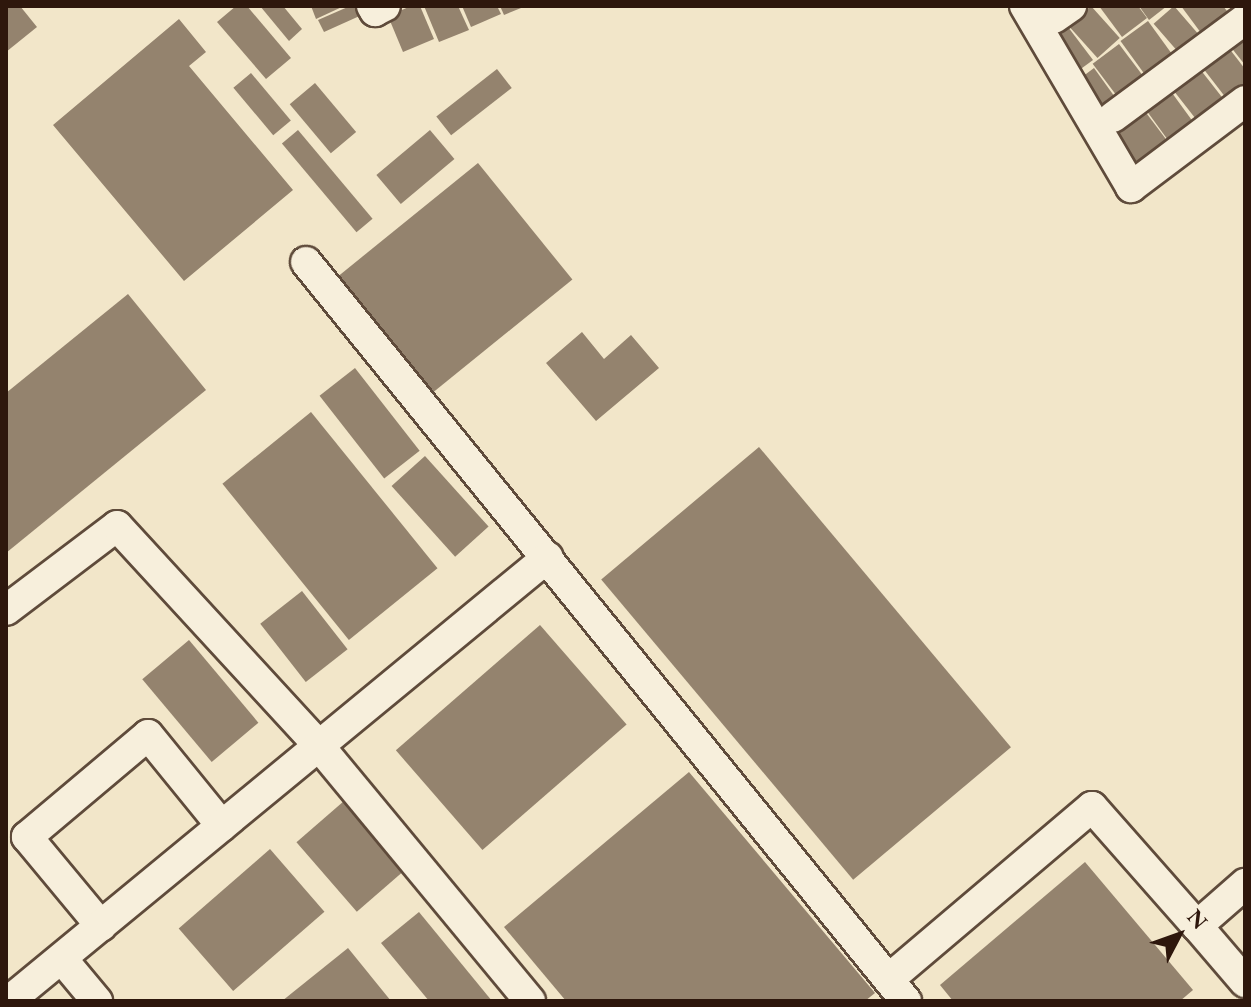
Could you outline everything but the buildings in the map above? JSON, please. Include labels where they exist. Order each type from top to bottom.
[{"type":"street","points":[[372,6],[375,11],[385,6]]},
{"type":"street","points":[[1025,6],[1131,187],[1245,101]]},
{"type":"street","points":[[1113,117],[1245,20],[1235,6]]},
{"type":"street","points":[[306,262],[897,990],[1092,807],[1245,982]]},
{"type":"street","points":[[6,610],[117,526],[319,746],[530,1001]]},
{"type":"street","points":[[9,1001],[548,557]]},
{"type":"street","points":[[101,926],[27,837],[148,735],[222,826]]},
{"type":"street","points":[[1197,926],[1245,884]]},
{"type":"street","points":[[62,959],[97,1001]]}]
